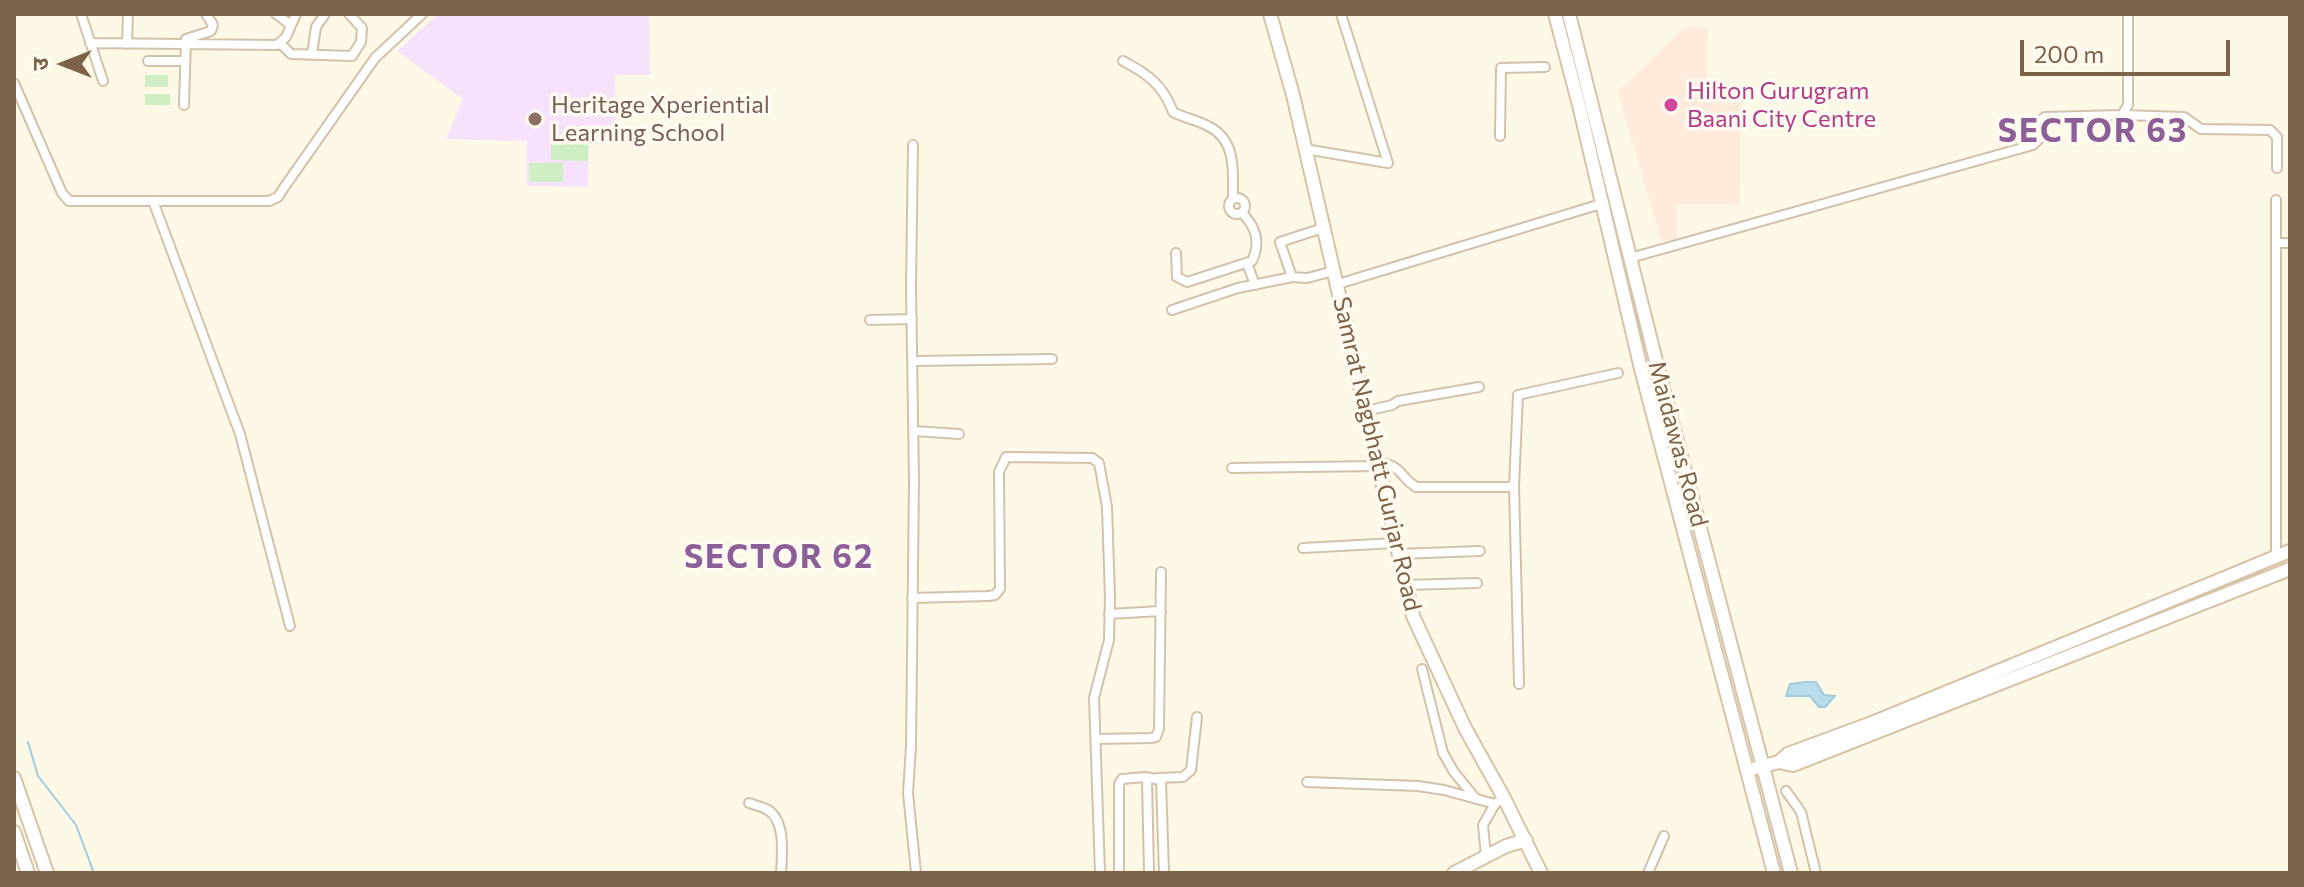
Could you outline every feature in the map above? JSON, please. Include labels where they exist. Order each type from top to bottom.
[{"type":"street","points":[[81,14],[103,81]]},
{"type":"street","points":[[127,44],[128,14]]},
{"type":"street","points":[[184,105],[185,44],[189,36],[211,31],[213,25],[206,14]]},
{"type":"street","points":[[276,14],[291,25]]},
{"type":"street","points":[[90,43],[280,43],[296,14]]},
{"type":"street","points":[[312,54],[316,27],[325,14]]},
{"type":"street","points":[[280,43],[291,54],[352,56],[361,42],[362,28],[349,14]]},
{"type":"street","points":[[14,83],[65,199],[69,201],[269,201],[278,197],[375,58],[422,14]]},
{"type":"street","name":"Samrat Nagbhatt Gurjar Road","points":[[1270,14],[1293,95],[1413,616],[1500,801],[1526,840],[1541,873]]},
{"type":"street","points":[[1305,149],[1388,163],[1341,14]]},
{"type":"street","name":"Maidawas Road","points":[[1555,14],[1586,103],[1630,258],[1791,873]]},
{"type":"street","name":"Maidawas Road","points":[[1569,14],[1601,204],[1774,873]]},
{"type":"street","points":[[2122,115],[2128,105],[2128,14]]},
{"type":"street","points":[[148,61],[185,61]]},
{"type":"street","points":[[1123,61],[1142,71],[1166,94],[1173,112],[1213,128],[1227,143],[1233,160],[1230,211],[1237,215],[1242,213],[1253,223],[1257,235],[1255,257],[1247,263],[1187,282],[1177,277],[1176,253]]},
{"type":"street","points":[[1500,136],[1501,68],[1545,67]]},
{"type":"street","points":[[1630,258],[2033,145],[2039,139],[2035,124],[2045,117],[2184,117],[2201,129],[2274,131],[2277,137],[2277,168]]},
{"type":"street","points":[[913,145],[914,431],[908,793],[916,873]]},
{"type":"street","points":[[2276,200],[2276,557]]},
{"type":"street","points":[[153,201],[240,434],[290,626]]},
{"type":"street","points":[[1172,310],[1292,277],[1336,278],[1575,214],[1601,204]]},
{"type":"street","points":[[1292,277],[1280,242],[1323,228]]},
{"type":"street","points":[[2276,243],[2290,243]]},
{"type":"street","points":[[1247,263],[1255,285]]},
{"type":"street","points":[[870,320],[912,319]]},
{"type":"street","points":[[914,361],[1052,359]]},
{"type":"street","points":[[1519,684],[1514,487],[1518,395],[1618,373]]},
{"type":"street","points":[[1366,411],[1398,401],[1479,387]]},
{"type":"street","points":[[914,431],[959,434]]},
{"type":"street","points":[[912,598],[988,596],[995,595],[1000,589],[999,472],[1006,457],[1092,458],[1099,463],[1107,507],[1109,614],[1109,640],[1094,698],[1100,873]]},
{"type":"street","points":[[1232,468],[1377,463],[1399,468],[1410,484],[1416,487],[1514,487]]},
{"type":"street","points":[[1303,548],[1480,551]]},
{"type":"street","points":[[1747,771],[1779,762],[1788,754],[1858,729],[2290,551]]},
{"type":"street","points":[[1779,762],[1793,765],[1820,755],[2290,569]]},
{"type":"street","points":[[1096,739],[1156,737],[1161,705],[1161,572]]},
{"type":"street","points":[[1404,585],[1477,583]]},
{"type":"street","points":[[1109,614],[1161,611]]},
{"type":"street","points":[[1422,669],[1443,753],[1476,799]]},
{"type":"street","points":[[1119,873],[1119,784],[1128,777],[1183,777],[1191,770],[1197,717]]},
{"type":"street","points":[[1145,777],[1149,873]]},
{"type":"street","points":[[14,778],[47,873]]},
{"type":"street","points":[[1158,778],[1163,792],[1164,873]]},
{"type":"street","points":[[1307,782],[1418,786],[1500,801]]},
{"type":"street","points":[[1786,791],[1801,812],[1816,873]]},
{"type":"street","points":[[1486,856],[1483,825],[1500,801]]},
{"type":"street","points":[[749,803],[770,811],[774,816],[783,846],[781,873]]},
{"type":"street","points":[[14,832],[17,851],[28,873]]},
{"type":"street","points":[[1648,873],[1664,836]]},
{"type":"street","points":[[1454,873],[1526,840]]},
{"type":"street","points":[[17,851],[36,846]]},
{"type":"shaded area","name":"Heritage Xperiential Learning School","points":[[438,14],[649,14],[650,75],[615,75],[616,143],[589,143],[588,187],[527,186],[527,141],[446,139],[463,99],[397,51]]},
{"type":"shaded area","points":[[1685,27],[1708,28],[1707,96],[1741,97],[1740,204],[1677,204],[1677,240],[1661,239],[1618,92]]},
{"type":"green space","points":[[145,75],[168,75],[168,87],[145,87]]},
{"type":"green space","points":[[145,94],[170,94],[170,105],[145,105]]},
{"type":"green space","points":[[551,142],[588,142],[588,161],[551,160]]},
{"type":"green space","points":[[529,163],[563,163],[563,182],[529,182]]},
{"type":"water","points":[[1816,682],[1824,695],[1835,696],[1825,707],[1819,707],[1810,696],[1786,696],[1790,684]]},
{"type":"waterway","points":[[28,742],[38,776],[76,825],[94,873]]},
{"type":"place","name":"Hilton Gurugram Baani City Centre","points":[[1671,105]]},
{"type":"place","name":"Heritage Xperiential Learning School","points":[[535,119]]},
{"type":"district","name":"SECTOR 63","points":[[2093,131]]},
{"type":"district","name":"SECTOR 62","points":[[779,557]]}]
